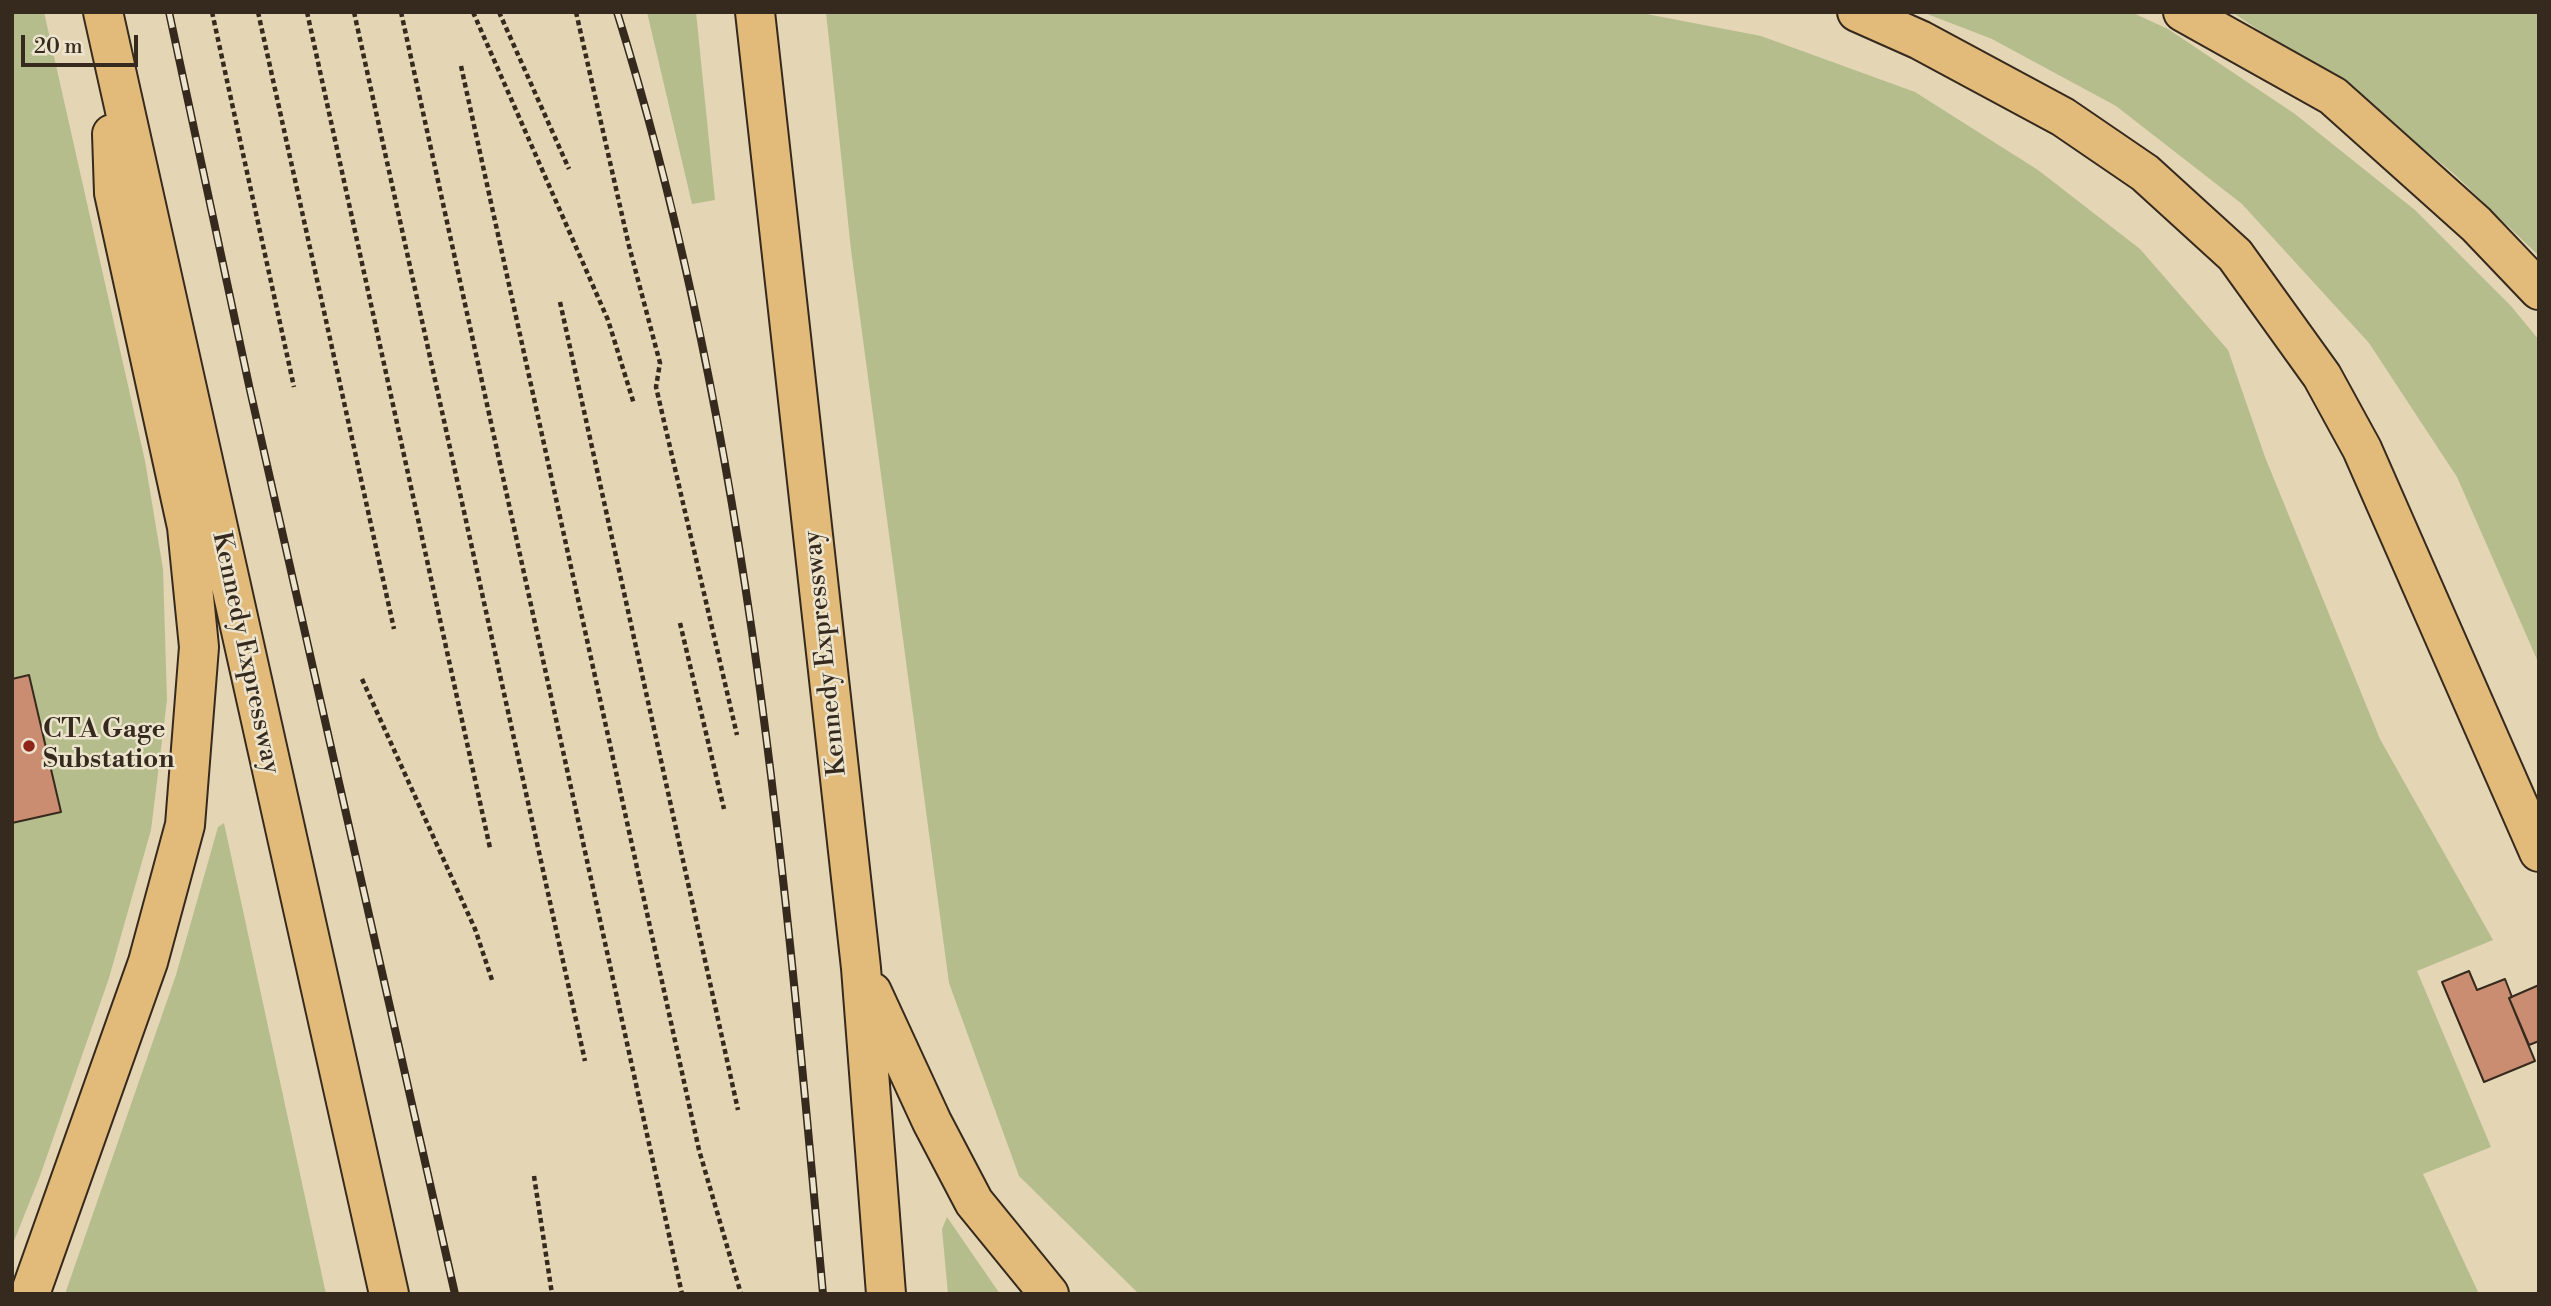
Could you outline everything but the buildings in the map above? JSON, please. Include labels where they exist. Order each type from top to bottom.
[{"type":"highway","name":"Kennedy Expressway","points":[[755,12],[861,968],[886,1294]]},
{"type":"highway","points":[[1857,12],[1920,40],[2063,117],[2145,173],[2235,256],[2322,376],[2362,450],[2539,852]]},
{"type":"highway","points":[[2183,12],[2333,96],[2476,224],[2539,290]]},
{"type":"highway","name":"Kennedy Expressway","points":[[106,29],[389,1294]]},
{"type":"highway","points":[[30,1294],[148,962],[186,825],[199,647],[187,527],[114,193],[106,29]]},
{"type":"highway","points":[[861,968],[932,1122],[974,1202],[1049,1294]]},
{"type":"path","points":[[212,12],[294,387]]},
{"type":"path","points":[[258,12],[394,629]]},
{"type":"path","points":[[307,12],[490,848]]},
{"type":"path","points":[[354,12],[585,1061]]},
{"type":"path","points":[[401,12],[682,1294]]},
{"type":"path","points":[[473,12],[608,320],[634,404]]},
{"type":"path","points":[[499,12],[569,169]]},
{"type":"path","points":[[576,12],[629,246],[660,363],[656,387],[737,735]]},
{"type":"path","points":[[461,66],[699,1150],[741,1294]]},
{"type":"path","points":[[560,302],[738,1110]]},
{"type":"path","points":[[680,623],[724,809]]},
{"type":"path","points":[[362,679],[474,929],[492,980]]},
{"type":"path","points":[[534,1176],[552,1294]]},
{"type":"green space","points":[[12,12],[44,12],[145,461],[163,569],[167,700],[151,830],[109,978],[40,1176],[12,1246],[12,823],[61,811],[29,676],[12,679]]},
{"type":"green space","points":[[647,12],[696,12],[715,200],[692,204]]},
{"type":"green space","points":[[826,12],[1636,12],[1761,36],[1915,92],[2038,170],[2140,249],[2228,350],[2265,457],[2380,739],[2493,940],[2417,971],[2491,1147],[2423,1174],[2479,1294],[1139,1294],[1019,1176],[949,983],[851,250]]},
{"type":"green space","points":[[1922,12],[2131,12],[2168,29],[2295,114],[2415,210],[2511,306],[2539,340],[2539,664],[2457,477],[2369,343],[2242,204],[2116,106],[1992,39]]},
{"type":"green space","points":[[2232,12],[2539,12],[2539,256],[2454,174],[2374,108]]},
{"type":"green space","points":[[224,823],[326,1294],[65,1294],[176,975],[218,827]]},
{"type":"green space","points":[[947,1217],[1000,1294],[948,1294],[942,1229]]},
{"type":"railway","points":[[169,12],[250,390],[455,1294]]},
{"type":"railway","points":[[617,12],[662,169],[699,327],[729,486],[775,808],[823,1294]]},
{"type":"place","name":"CTA Gage Substation","points":[[29,746]]}]
